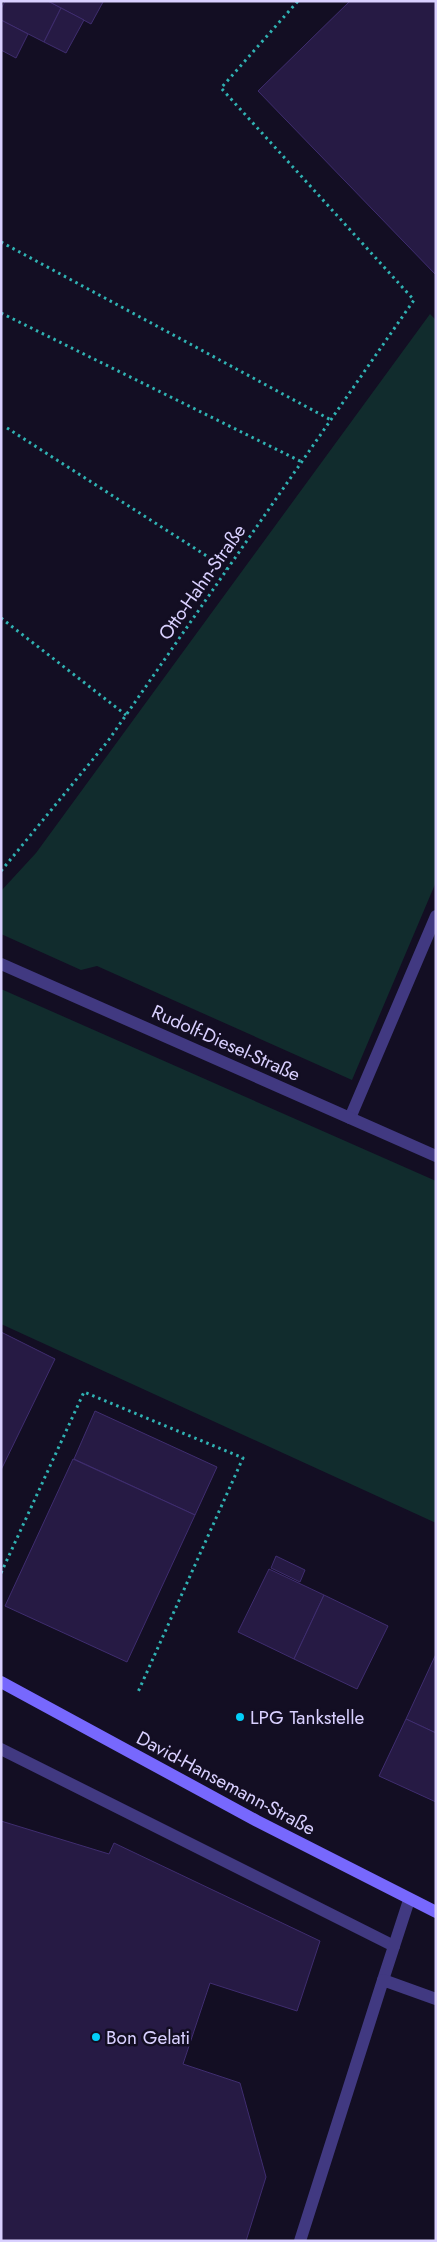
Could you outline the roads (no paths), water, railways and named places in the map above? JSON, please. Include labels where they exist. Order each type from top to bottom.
[{"type":"street","points":[[350,1118],[436,916]]},
{"type":"street","name":"Rudolf-Diesel-Straße","points":[[1,964],[436,1156]]},
{"type":"street","name":"David-Hansemann-Straße","points":[[1,1682],[257,1821],[408,1900],[436,1912]]},
{"type":"street","points":[[1,1749],[394,1946]]},
{"type":"street","points":[[300,2241],[408,1900]]},
{"type":"street","points":[[383,1980],[436,1999]]},
{"type":"place","name":"LPG Tankstelle","points":[[240,1717]]},
{"type":"place","name":"Bon Gelati","points":[[96,2037]]}]
